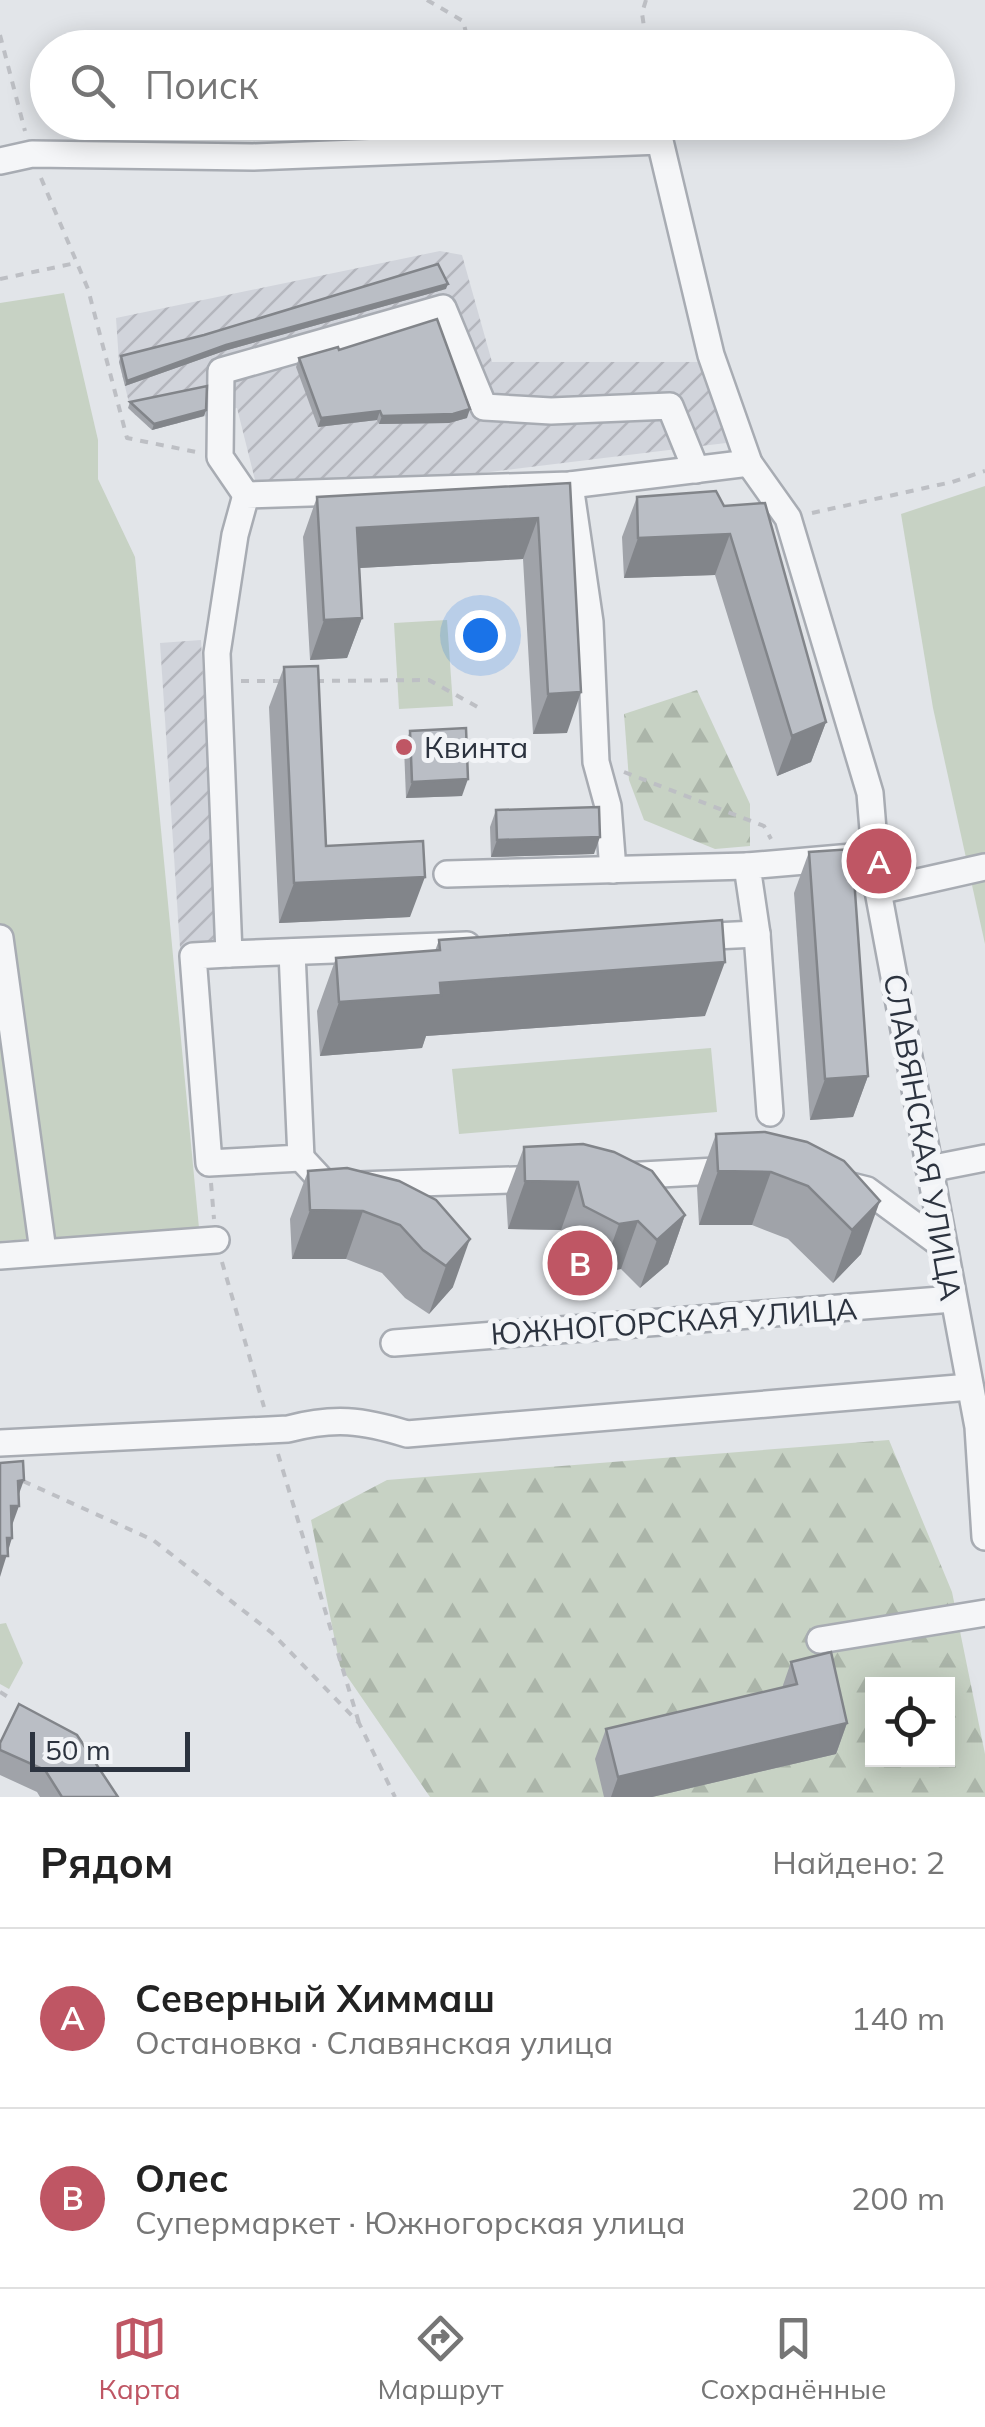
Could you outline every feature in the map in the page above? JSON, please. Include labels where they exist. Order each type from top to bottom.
[{"type":"street","name":"СЛАВЯНСКАЯ УЛИЦА","points":[[32,154],[253,156],[660,141],[711,355],[749,463],[788,518],[870,793],[878,891],[978,1427],[985,1537]]},
{"type":"street","points":[[0,161],[32,154]]},
{"type":"street","points":[[246,495],[220,457],[222,371],[443,308],[484,407],[551,411],[670,406],[696,470]]},
{"type":"street","points":[[246,495],[570,486],[749,463]]},
{"type":"street","points":[[570,486],[590,622],[596,762],[608,806],[612,870]]},
{"type":"street","points":[[230,954],[217,653],[235,534],[246,495]]},
{"type":"street","points":[[447,874],[747,866],[876,855]]},
{"type":"street","points":[[747,866],[757,934],[770,1113]]},
{"type":"street","points":[[878,891],[985,868]]},
{"type":"street","points":[[660,938],[757,934]]},
{"type":"street","points":[[0,938],[43,1252]]},
{"type":"street","points":[[302,1158],[209,1163],[194,956],[486,944]]},
{"type":"street","points":[[292,952],[302,1158],[327,1186],[766,1168]]},
{"type":"street","points":[[929,1169],[985,1158]]},
{"type":"street","points":[[816,1179],[867,1190],[942,1246]]},
{"type":"street","points":[[0,1256],[216,1240]]},
{"type":"street","name":"ЮЖНОГОРСКАЯ УЛИЦА","points":[[394,1342],[953,1299]]},
{"type":"street","points":[[0,1443],[271,1430],[322,1420],[367,1422],[407,1434],[970,1387]]},
{"type":"street","points":[[820,1640],[985,1613]]},
{"type":"path","points":[[427,0],[464,21],[466,30]]},
{"type":"path","points":[[644,30],[642,13],[646,0]]},
{"type":"path","points":[[0,35],[32,154],[88,290],[126,438],[220,457]]},
{"type":"path","points":[[0,279],[76,263]]},
{"type":"path","points":[[788,518],[952,482],[985,471]]},
{"type":"path","points":[[309,682],[429,680],[483,710]]},
{"type":"path","points":[[218,681],[291,681]]},
{"type":"path","points":[[596,762],[764,826],[783,863]]},
{"type":"path","points":[[209,1163],[216,1240],[271,1430],[358,1723],[395,1797]]},
{"type":"path","points":[[17,1479],[153,1540],[272,1633],[358,1723]]},
{"type":"path","points":[[0,1692],[8,1697]]},
{"type":"shaded area","points":[[440,251],[462,255],[492,362],[705,362],[726,443],[260,500],[237,408],[152,430],[131,411],[119,362],[116,318]]},
{"type":"shaded area","points":[[201,640],[218,945],[180,948],[160,643]]},
{"type":"green space","points":[[64,293],[98,440],[98,479],[135,557],[199,1228],[0,1241],[0,303]]},
{"type":"green space","points":[[985,486],[985,944],[933,708],[901,514]]},
{"type":"green space","points":[[447,620],[453,706],[399,709],[394,623]]},
{"type":"green space","points":[[697,690],[750,804],[750,846],[715,849],[644,820],[629,780],[624,714]]},
{"type":"green space","points":[[711,1048],[717,1112],[459,1134],[452,1069]]},
{"type":"green space","points":[[889,1440],[952,1592],[985,1754],[985,1797],[430,1797],[340,1666],[311,1520],[387,1480]]},
{"type":"green space","points":[[6,1623],[23,1663],[9,1689],[0,1684],[0,1624]]},
{"type":"building","points":[[438,264],[448,284],[226,345],[127,381],[121,356]]},
{"type":"building","points":[[437,319],[470,409],[453,414],[382,416],[380,411],[321,418],[299,358],[338,347],[339,350]]},
{"type":"building","points":[[207,386],[206,410],[154,424],[130,402]]},
{"type":"building","points":[[570,483],[581,692],[548,694],[538,518],[357,528],[362,618],[324,620],[317,497]]},
{"type":"building","points":[[716,491],[724,506],[765,503],[826,722],[792,736],[730,534],[638,538],[637,497]]},
{"type":"building","points":[[318,666],[326,846],[423,841],[425,877],[294,883],[284,667]]},
{"type":"building","points":[[466,728],[468,779],[412,782],[410,731]]},
{"type":"building","points":[[599,807],[600,837],[497,840],[496,810]]},
{"type":"building","points":[[852,849],[868,1076],[825,1079],[809,852]]},
{"type":"building","points":[[722,920],[725,962],[440,983],[441,995],[339,1002],[336,958],[440,950],[439,940]]},
{"type":"building","points":[[765,1132],[807,1142],[844,1161],[880,1201],[852,1230],[808,1186],[771,1172],[718,1171],[716,1134]]},
{"type":"building","points":[[583,1144],[614,1152],[652,1171],[685,1215],[657,1240],[638,1221],[619,1224],[584,1206],[578,1182],[525,1181],[524,1147]]},
{"type":"building","points":[[347,1168],[399,1181],[436,1200],[470,1239],[446,1266],[423,1250],[400,1225],[363,1211],[310,1210],[308,1171]]},
{"type":"building","points":[[23,1461],[24,1480],[18,1481],[19,1506],[11,1506],[8,1556],[0,1556],[0,1463]]},
{"type":"building","points":[[831,1652],[847,1723],[618,1777],[606,1729],[797,1684],[791,1662]]},
{"type":"building","points":[[19,1704],[77,1735],[118,1797],[62,1797],[45,1770],[0,1750]]},
{"type":"place","name":"Квинта","points":[[404,747]]},
{"type":"place","name":"Северный Химмаш","points":[[879,861]]},
{"type":"place","name":"Олес","points":[[580,1263]]}]
